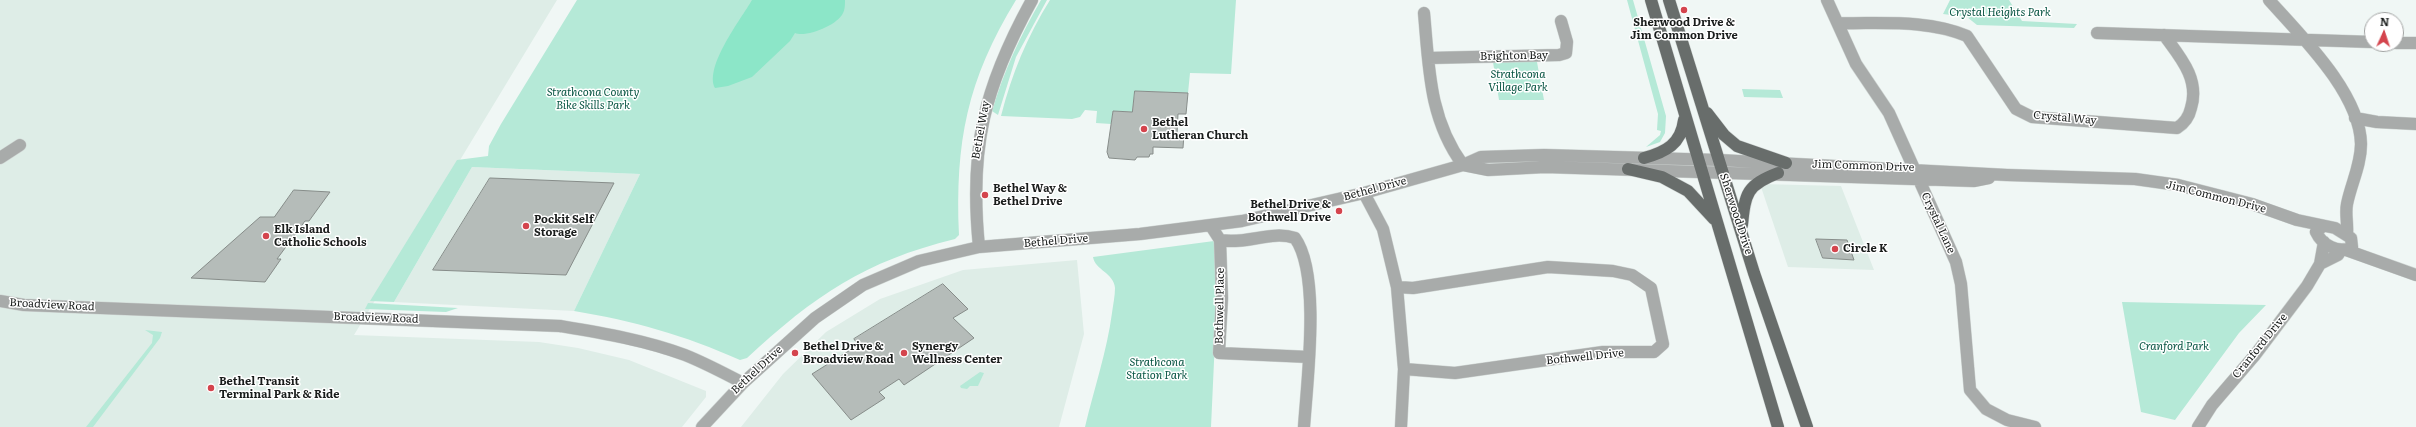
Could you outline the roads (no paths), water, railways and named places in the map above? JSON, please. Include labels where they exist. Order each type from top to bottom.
[{"type":"main road","name":"Sherwood Drive","points":[[1651,0],[1778,427]]},
{"type":"main road","name":"Sherwood Drive","points":[[1669,0],[1704,109],[1722,172],[1807,427]]},
{"type":"main road","points":[[1704,109],[1723,135],[1734,144],[1742,149],[1786,163]]},
{"type":"main road","points":[[1644,158],[1662,154],[1675,144],[1684,131],[1684,112]]},
{"type":"main road","points":[[1628,169],[1662,177],[1688,190],[1717,221]]},
{"type":"main road","points":[[1742,232],[1744,194],[1747,189],[1762,179],[1778,173]]},
{"type":"main road","points":[[1772,405],[1783,427]]},
{"type":"street","name":"Bethel Way","points":[[979,247],[974,179],[977,142],[983,107],[1010,38],[1032,0]]},
{"type":"street","name":"Crystal Lane","points":[[1827,0],[1856,64],[1888,113],[1956,262],[1961,284],[1970,390],[1986,409],[2007,420],[2035,427]]},
{"type":"street","points":[[2269,0],[2303,40],[2347,99],[2361,136],[2358,166],[2346,213],[2349,236],[2353,245],[2320,264]]},
{"type":"street","points":[[1424,13],[1435,112],[1452,152],[1463,165]]},
{"type":"street","name":"Brighton Bay","points":[[1429,58],[1559,55],[1566,53],[1567,42],[1561,21]]},
{"type":"street","name":"Crystal Way","points":[[1838,23],[1938,27],[1960,32],[1967,36],[2016,109],[2032,117],[2177,128],[2186,122],[2196,100],[2196,91],[2193,78],[2164,35]]},
{"type":"street","points":[[2097,34],[2364,42]]},
{"type":"street","points":[[2404,43],[2416,43]]},
{"type":"street","points":[[2355,118],[2377,122],[2416,124]]},
{"type":"street","points":[[0,158],[20,146]]},
{"type":"street","name":"Bethel Drive","points":[[702,427],[743,383],[815,318],[864,285],[919,261],[979,247],[1211,226],[1242,221],[1364,193],[1463,165],[1481,158],[1512,155],[1719,160]]},
{"type":"street","name":"Jim Common Drive","points":[[1719,160],[1786,163],[1916,174],[1974,181],[2008,175],[2135,179],[2178,185],[2252,204],[2280,214],[2325,226],[2349,236],[2396,266]]},
{"type":"street","name":"Bethel Drive","points":[[1463,165],[1488,170],[1545,167],[1722,172]]},
{"type":"street","name":"Jim Common Drive","points":[[1722,172],[1916,174]]},
{"type":"street","points":[[1364,193],[1383,229],[1397,286],[1404,369],[1401,427]]},
{"type":"street","points":[[2325,226],[2346,213]]},
{"type":"street","name":"Jim Common Drive","points":[[2280,214],[2322,240],[2343,250],[2396,266]]},
{"type":"street","points":[[1211,226],[1220,240],[1240,242],[1283,234],[1297,239],[1304,254],[1307,275],[1309,357],[1304,427]]},
{"type":"street","name":"Cranford Drive","points":[[2198,427],[2212,405],[2255,355],[2302,293],[2320,264],[2322,240],[2316,232],[2325,226]]},
{"type":"street","name":"Bothwell Place","points":[[1220,240],[1222,298],[1219,353],[1309,357]]},
{"type":"street","points":[[2396,266],[2416,275]]},
{"type":"street","name":"Bothwell Drive","points":[[1397,286],[1413,288],[1548,267],[1613,270],[1632,275],[1651,288],[1663,344],[1654,352],[1603,352],[1455,373],[1404,369]]},
{"type":"street","name":"Broadview Road","points":[[0,301],[24,305],[560,326],[602,333],[670,350],[702,362],[743,383]]},
{"type":"place","name":"Sherwood Drive & Jim Common Drive","points":[[1684,10]]},
{"type":"place","name":"Bethel Lutheran Church","points":[[1144,129]]},
{"type":"place","name":"Bethel Way & Bethel Drive","points":[[985,195]]},
{"type":"place","name":"Bethel Drive & Bothwell Drive","points":[[1339,211]]},
{"type":"place","name":"Pockit Self Storage","points":[[526,226]]},
{"type":"place","name":"Elk Island Catholic Schools","points":[[266,236]]},
{"type":"place","name":"Circle K","points":[[1835,249]]},
{"type":"place","name":"Bethel Drive & Broadview Road","points":[[795,353]]},
{"type":"place","name":"Synergy Wellness Center","points":[[904,353]]},
{"type":"place","name":"Bethel Transit Terminal Park & Ride","points":[[211,388]]},
{"type":"park label","name":"Crystal Heights Park","points":[[2000,13]]},
{"type":"park label","name":"Strathcona Village Park","points":[[1518,81]]},
{"type":"park label","name":"Strathcona County Bike Skills Park","points":[[593,99]]},
{"type":"park label","name":"Cranford Park","points":[[2174,347]]},
{"type":"park label","name":"Strathcona Station Park","points":[[1157,369]]}]
